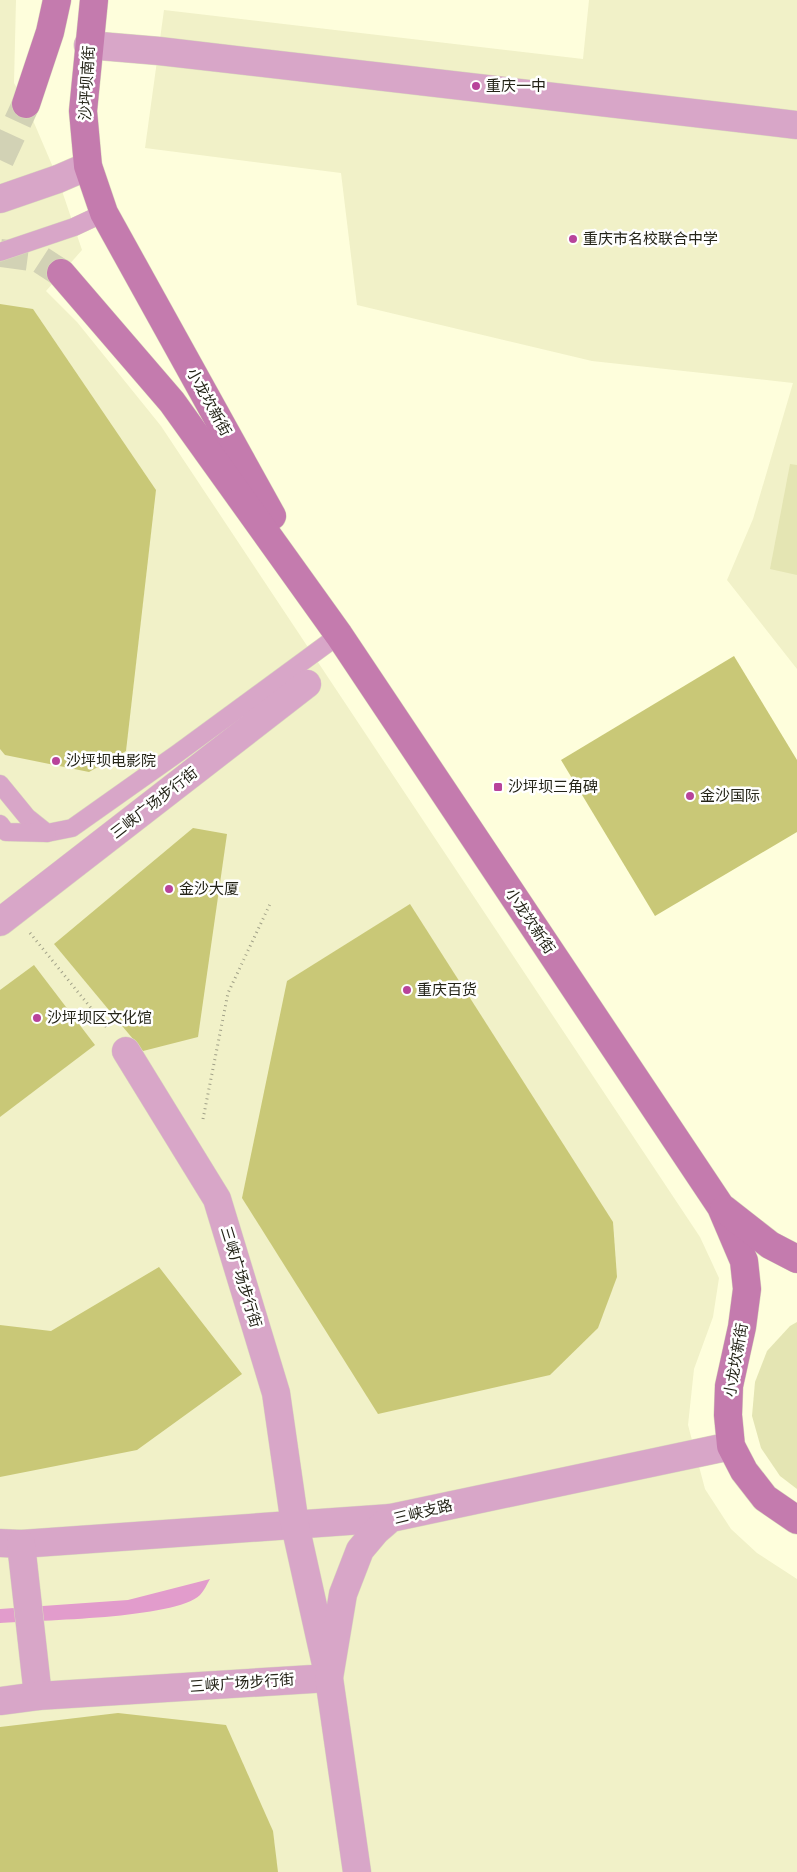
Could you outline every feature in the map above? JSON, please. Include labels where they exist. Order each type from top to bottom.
[{"type":"main road","points":[[26,104],[50,32],[57,0]]},
{"type":"main road","name":"沙坪坝南街","points":[[88,166],[83,111],[88,44],[94,0]]},
{"type":"main road","name":"小龙坎新街","points":[[88,166],[104,213],[339,635]]},
{"type":"main road","name":"小龙坎新街","points":[[61,273],[172,402],[339,635],[721,1207],[744,1261],[747,1289],[742,1327],[729,1386],[728,1415],[731,1446],[744,1471],[765,1498],[797,1520]]},
{"type":"main road","name":"小龙坎新街","points":[[721,1207],[770,1245],[797,1259]]},
{"type":"street","points":[[88,44],[797,125]]},
{"type":"street","points":[[0,199],[58,179],[88,166]]},
{"type":"street","name":"三峡广场步行街","points":[[7,917],[307,684]]},
{"type":"street","name":"三峡广场步行街","points":[[0,1701],[38,1696],[329,1678],[295,1525],[276,1393],[217,1199],[126,1051]]},
{"type":"street","name":"三峡支路","points":[[357,1872],[329,1678],[343,1594],[360,1550],[376,1531],[391,1518],[731,1446]]},
{"type":"street","points":[[38,1696],[10,1544],[391,1518]]},
{"type":"lane","points":[[0,252],[74,227],[104,213]]},
{"type":"lane","points":[[0,824],[6,832],[48,833],[72,828],[178,754],[339,635]]},
{"type":"lane","points":[[0,784],[26,817],[48,833]]},
{"type":"path","points":[[195,1162],[228,993],[270,904]]},
{"type":"path","points":[[7,917],[126,1051]]},
{"type":"shaded area","points":[[0,0],[16,0],[14,83],[26,104],[58,179],[82,250],[46,291],[77,322],[161,426],[700,1237],[719,1278],[713,1317],[694,1369],[688,1425],[705,1489],[731,1529],[757,1553],[797,1579],[797,1872],[0,1872]]},
{"type":"shaded area","name":"重庆市名校联合中学","points":[[589,0],[797,0],[797,669],[727,580],[753,519],[793,383],[592,361],[357,305],[341,173],[145,148],[164,10],[583,59]]},
{"type":"shaded area","points":[[790,464],[797,465],[797,575],[770,569]]},
{"type":"shaded area","points":[[797,1322],[797,1489],[780,1476],[761,1448],[752,1416],[755,1382],[767,1351],[790,1326]]},
{"type":"shaded area","points":[[210,1579],[200,1595],[186,1603],[164,1609],[105,1617],[0,1623],[0,1609],[128,1600]]},
{"type":"building","points":[[0,304],[33,309],[156,490],[126,751],[89,772],[5,755],[0,749]]},
{"type":"building","name":"金沙国际","points":[[734,656],[797,760],[797,832],[655,916],[561,760]]},
{"type":"building","name":"金沙大厦","points":[[193,828],[227,834],[198,1037],[143,1051],[54,944]]},
{"type":"building","points":[[410,904],[613,1222],[617,1277],[598,1328],[550,1375],[378,1414],[242,1198],[287,981]]},
{"type":"building","name":"沙坪坝区文化馆","points":[[34,965],[95,1045],[0,1117],[0,990]]},
{"type":"building","points":[[159,1267],[242,1374],[137,1450],[0,1477],[0,1325],[51,1331]]},
{"type":"building","points":[[118,1713],[226,1725],[273,1831],[278,1872],[0,1872],[0,1727]]},
{"type":"tunnel","points":[[0,160],[26,104]]},
{"type":"tunnel","points":[[0,253],[38,258],[61,273]]},
{"type":"place","name":"重庆一中","points":[[476,86]]},
{"type":"place","name":"重庆市名校联合中学","points":[[573,239]]},
{"type":"place","name":"沙坪坝电影院","points":[[56,761]]},
{"type":"place","name":"沙坪坝三角碑","points":[[498,787]]},
{"type":"place","name":"金沙国际","points":[[690,796]]},
{"type":"place","name":"金沙大厦","points":[[169,889]]},
{"type":"place","name":"重庆百货","points":[[407,990]]},
{"type":"place","name":"沙坪坝区文化馆","points":[[37,1018]]}]
